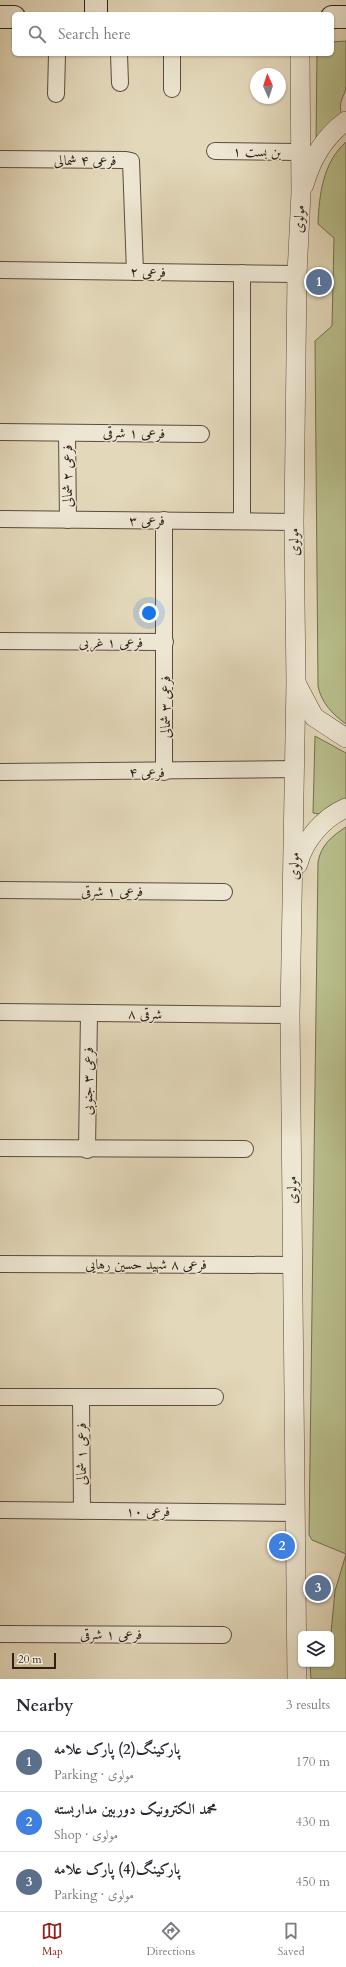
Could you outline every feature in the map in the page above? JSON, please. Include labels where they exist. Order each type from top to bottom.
[{"type":"main road","points":[[96,0],[96,12]]},
{"type":"main road","points":[[0,17],[12,17]]},
{"type":"main road","points":[[334,17],[346,17]]},
{"type":"street","points":[[56,56],[56,94]]},
{"type":"street","points":[[119,56],[120,83]]},
{"type":"street","points":[[172,56],[172,89]]},
{"type":"street","name":"مولوی","points":[[297,1679],[290,1015],[296,682],[294,522],[297,274],[301,194],[299,152],[300,56]]},
{"type":"street","points":[[301,194],[307,173],[318,153],[333,131],[346,121]]},
{"type":"street","name":"بن بست ۱","points":[[214,150],[299,152]]},
{"type":"street","name":"فرعی ۴ شمالی","points":[[0,159],[131,161],[135,272]]},
{"type":"street","name":"فرعی ۲","points":[[0,270],[297,274]]},
{"type":"street","points":[[242,273],[242,521]]},
{"type":"street","points":[[0,432],[67,433]]},
{"type":"street","name":"فرعی ۱ شرقی","points":[[67,433],[201,434]]},
{"type":"street","name":"فرعی ۲ شمالی","points":[[67,433],[68,520]]},
{"type":"street","name":"فرعی ۳","points":[[0,519],[294,522]]},
{"type":"street","name":"فرعی ۳ شمالی","points":[[164,520],[164,772]]},
{"type":"street","name":"فرعی ۱ غربی","points":[[0,641],[165,642]]},
{"type":"street","points":[[296,682],[314,716],[346,738]]},
{"type":"street","name":"فرعی ۴","points":[[0,772],[164,772],[295,769]]},
{"type":"street","points":[[293,883],[299,859],[306,843],[322,825],[338,812],[346,808]]},
{"type":"street","name":"فرعی ۱ شرقی","points":[[0,890],[224,892]]},
{"type":"street","name":"۸ شرقی","points":[[0,1012],[290,1015]]},
{"type":"street","name":"فرعی ۳ جنوبی","points":[[87,1150],[89,1013]]},
{"type":"street","points":[[0,1148],[87,1150],[246,1149]]},
{"type":"street","name":"فرعی ۸ شهید حسین رهایی","points":[[0,1264],[292,1265]]},
{"type":"street","points":[[0,1397],[215,1397]]},
{"type":"street","name":"فرعی ۱ شمالی","points":[[80,1397],[82,1511]]},
{"type":"street","name":"فرعی ۱۰","points":[[0,1510],[295,1512]]},
{"type":"street","name":"فرعی ۱ شرقی","points":[[0,1634],[223,1635]]},
{"type":"green space","points":[[346,41],[346,86],[340,106],[342,116],[316,144],[317,56],[334,56],[334,42]]},
{"type":"green space","points":[[346,142],[346,724],[336,716],[324,702],[318,686],[315,341],[332,326],[334,238],[318,224],[321,191],[327,169],[332,159]]},
{"type":"green space","points":[[315,736],[346,753],[346,798],[320,814],[313,813]]},
{"type":"green space","points":[[346,827],[346,1554],[312,1540],[309,1535],[318,862],[324,846],[336,834]]},
{"type":"green space","points":[[346,1554],[346,1679],[311,1679],[310,1667],[334,1667],[334,1631],[331,1631],[335,1591]]},
{"type":"place","name":"پارکینگ(2) پارک علامه","points":[[319,282]]},
{"type":"place","name":"محمد الکترونیک دوربین مداربسته","points":[[282,1546]]},
{"type":"place","name":"پارکینگ(4) پارک علامه","points":[[318,1588]]}]
